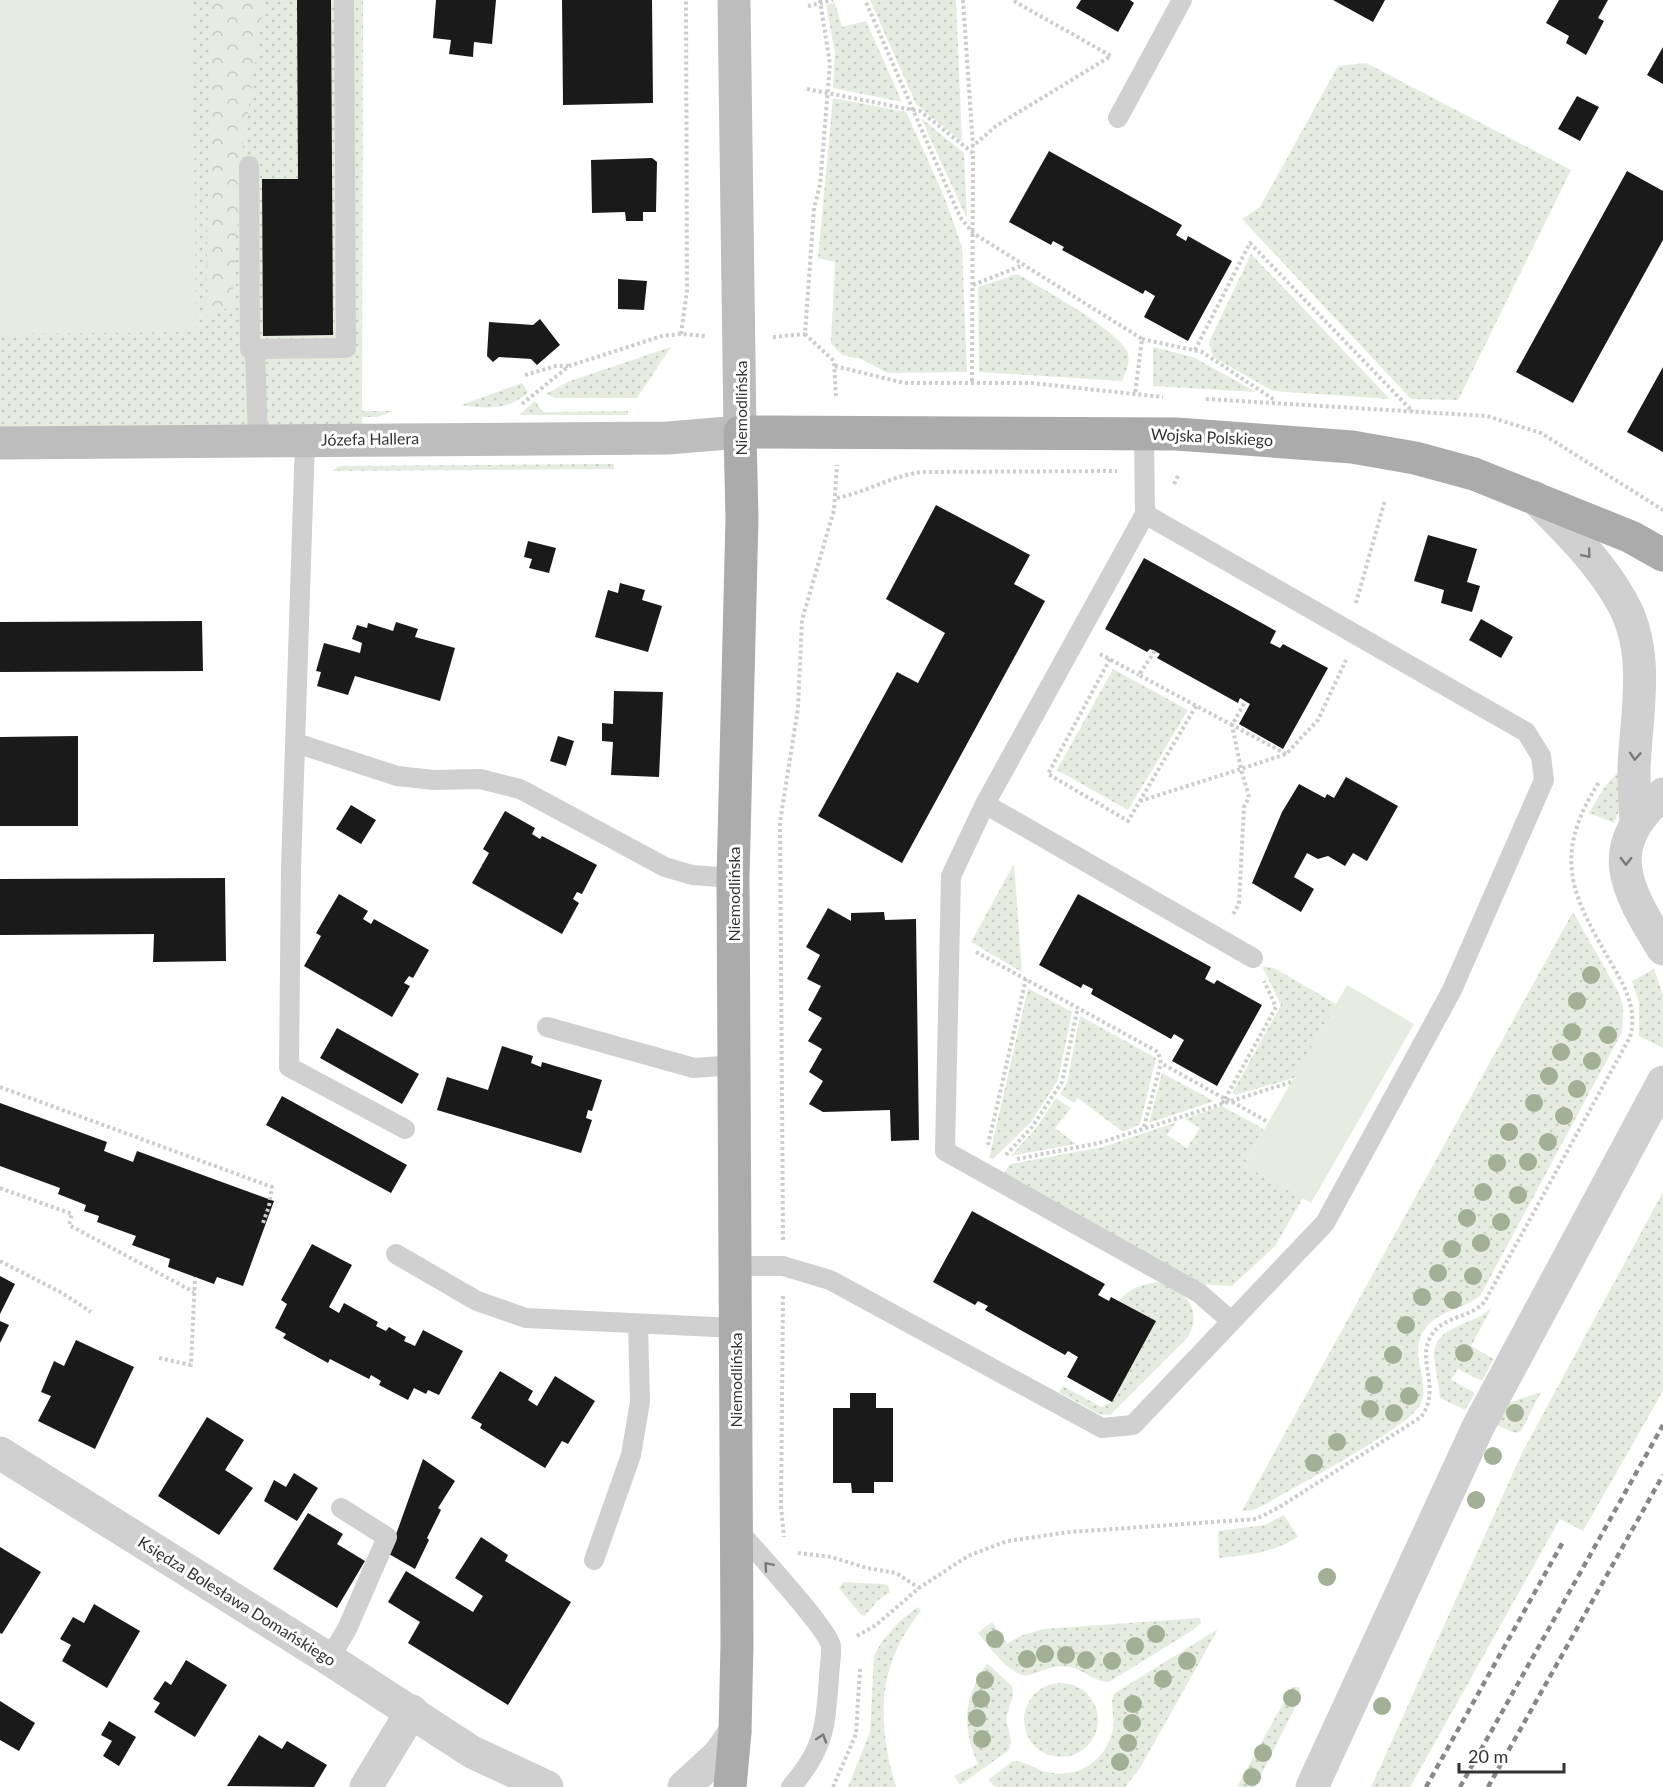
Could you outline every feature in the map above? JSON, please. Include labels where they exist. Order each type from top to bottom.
[{"type":"main road","name":"Niemodlińska","points":[[730,1787],[735,1732],[736,1266],[733,878],[742,518],[734,0]]},
{"type":"main road","name":"Wojska Polskiego","points":[[740,432],[1144,433],[1254,438],[1362,449],[1415,458],[1474,474],[1631,537],[1663,555]]},
{"type":"main road","name":"Józefa Hallera","points":[[0,443],[668,438],[740,432]]},
{"type":"street","points":[[1533,496],[1588,554],[1624,604],[1636,647],[1640,673],[1640,704],[1634,769],[1636,824],[1626,851],[1627,883],[1663,949]]},
{"type":"street","points":[[1640,704],[1663,664]]},
{"type":"street","points":[[1636,824],[1663,795]]},
{"type":"street","points":[[1312,1787],[1478,1427],[1663,1082]]},
{"type":"street","name":"Księdza Bolesława Domańskiego","points":[[0,1453],[412,1711],[472,1752],[547,1787]]},
{"type":"street","points":[[366,1787],[412,1711]]},
{"type":"street","points":[[684,1787],[719,1755],[735,1732]]},
{"type":"street","name":"Księdza Bolesława Domańskiego","points":[[472,1752],[505,1787]]},
{"type":"lane","points":[[249,166],[250,349],[346,348],[344,0]]},
{"type":"lane","points":[[1118,118],[1182,0]]},
{"type":"lane","points":[[255,350],[258,440]]},
{"type":"lane","points":[[1144,433],[1145,514],[985,804],[951,876],[945,1151],[1199,1293],[1231,1321]]},
{"type":"lane","points":[[305,440],[289,1067],[405,1129]]},
{"type":"lane","points":[[736,1266],[783,1266],[831,1280],[1102,1428],[1133,1425],[1325,1223],[1452,990],[1544,780],[1541,756],[1526,732],[1145,514]]},
{"type":"lane","points":[[296,743],[397,776],[434,780],[480,779],[520,789],[665,867],[692,875],[733,878]]},
{"type":"lane","points":[[985,804],[1252,958]]},
{"type":"lane","points":[[547,1027],[694,1068],[735,1065]]},
{"type":"lane","points":[[396,1254],[477,1301],[526,1318],[736,1328]]},
{"type":"lane","points":[[594,1560],[631,1455],[640,1402],[638,1324]]},
{"type":"lane","points":[[329,1659],[347,1629],[387,1537],[341,1508]]},
{"type":"lane","points":[[735,1526],[804,1606],[831,1645],[825,1729],[815,1754],[791,1787]]},
{"type":"path","points":[[681,334],[687,291],[686,0]]},
{"type":"path","points":[[808,6],[832,0]]},
{"type":"path","points":[[865,0],[960,218],[973,233],[1142,339],[1202,352],[1277,401]]},
{"type":"path","points":[[963,0],[973,146],[972,381]]},
{"type":"path","points":[[973,146],[996,126],[1111,56],[1012,0]]},
{"type":"path","points":[[820,2],[830,52],[829,93],[820,185],[814,208],[806,334],[834,361],[836,390]]},
{"type":"path","points":[[807,89],[920,111],[973,153]]},
{"type":"path","points":[[1195,350],[1250,243],[1413,412]]},
{"type":"path","points":[[973,285],[1023,265]]},
{"type":"path","points":[[525,375],[556,366],[569,366],[662,336],[681,334],[695,336]]},
{"type":"path","points":[[785,337],[806,334]]},
{"type":"path","points":[[1135,394],[1142,339]]},
{"type":"path","points":[[517,408],[569,366]]},
{"type":"path","points":[[783,1246],[780,822],[798,708],[802,620],[837,498],[837,463]]},
{"type":"path","points":[[837,498],[903,475],[921,472],[1145,470]]},
{"type":"path","points":[[1140,801],[1286,754],[1318,720],[1353,633],[1385,500]]},
{"type":"path","points":[[1155,651],[1139,675],[1286,754]]},
{"type":"path","points":[[1110,659],[1048,774],[1128,821],[1196,706]]},
{"type":"path","points":[[1219,939],[1239,904],[1244,807],[1249,797],[1232,725],[1245,702]]},
{"type":"path","points":[[857,1636],[876,1625],[919,1588],[968,1556],[1020,1538],[1256,1519],[1278,1508],[1421,1417],[1429,1403],[1431,1392],[1427,1360],[1429,1339],[1442,1323],[1474,1312],[1485,1301],[1627,1043],[1632,1029],[1631,1005],[1624,985],[1581,910],[1571,873],[1575,830],[1602,777]]},
{"type":"path","points":[[950,938],[1158,1052],[1161,1063],[1144,1128]]},
{"type":"path","points":[[1226,1100],[1276,1007],[1252,958]]},
{"type":"path","points":[[982,1172],[1026,979]]},
{"type":"path","points":[[1078,1007],[1062,1082],[1032,1127],[1000,1162],[1099,1143],[1226,1100],[1291,1082]]},
{"type":"path","points":[[1161,1063],[1268,1122]]},
{"type":"path","points":[[0,1087],[272,1187],[263,1223]]},
{"type":"path","points":[[0,1188],[72,1214],[69,1226],[194,1292]]},
{"type":"path","points":[[0,1261],[62,1293],[91,1312]]},
{"type":"path","points":[[159,1358],[191,1365],[195,1277]]},
{"type":"path","points":[[783,1289],[781,1507],[782,1528],[786,1541]]},
{"type":"path","points":[[797,1558],[793,1551],[807,1556],[831,1557],[867,1568],[896,1573],[919,1588]]},
{"type":"path","points":[[853,1628],[860,1646]]},
{"type":"path","points":[[833,1787],[856,1734],[861,1658]]},
{"type":"green space","points":[[0,0],[363,0],[362,411],[394,411],[377,417],[362,417],[361,439],[0,441]]},
{"type":"green space","points":[[0,0],[193,0],[196,332],[0,334]]},
{"type":"green space","points":[[211,0],[265,0],[243,143],[232,306],[206,317]]},
{"type":"green space","points":[[870,0],[956,0],[962,142],[916,104]]},
{"type":"green space","points":[[835,3],[842,27],[866,21],[902,102],[833,88],[835,52],[826,5]]},
{"type":"green space","points":[[1366,63],[1571,170],[1458,400],[1411,399],[1242,219],[1260,207],[1338,66]]},
{"type":"green space","points":[[833,98],[906,112],[944,196],[962,247],[967,372],[888,373],[861,359],[842,355],[831,343],[835,262],[818,258]]},
{"type":"green space","points":[[921,118],[964,153],[967,219]]},
{"type":"green space","points":[[1251,254],[1390,399],[1273,391],[1213,357],[1209,342]]},
{"type":"green space","points":[[1018,274],[1097,323],[1123,345],[1128,354],[1128,361],[1122,381],[979,372],[978,287]]},
{"type":"green space","points":[[671,347],[637,398],[556,398],[546,394],[570,381]]},
{"type":"green space","points":[[1153,347],[1193,357],[1256,392],[1153,386]]},
{"type":"green space","points":[[522,383],[528,392],[506,405],[479,407],[461,405]]},
{"type":"green space","points":[[535,401],[543,412],[628,411],[628,415],[519,415]]},
{"type":"green space","points":[[614,464],[614,469],[332,471],[339,466]]},
{"type":"green space","points":[[1113,669],[1188,710],[1128,810],[1057,770]]},
{"type":"green space","points":[[1623,767],[1620,808],[1614,823],[1589,813],[1605,786]]},
{"type":"green space","points":[[1014,864],[1022,972],[971,942]]},
{"type":"green space","points":[[1573,912],[1619,993],[1623,1006],[1622,1032],[1480,1296],[1436,1318],[1423,1332],[1418,1353],[1423,1385],[1420,1405],[1395,1428],[1349,1457],[1266,1504],[1253,1510],[1242,1511]]},
{"type":"green space","points":[[1262,966],[1274,968],[1336,1004],[1294,1078],[1235,1095],[1232,1093],[1281,1005]]},
{"type":"green space","points":[[1654,969],[1663,995],[1663,1048],[1639,1036],[1639,1003],[1632,981]]},
{"type":"green space","points":[[1347,985],[1414,1024],[1311,1203],[1244,1165]]},
{"type":"green space","points":[[1028,988],[1072,1012],[1058,1080],[1031,1122],[993,1159],[989,1158]]},
{"type":"green space","points":[[1080,1016],[1156,1058],[1140,1124],[1123,1132],[1078,1098],[1074,1103],[1060,1094],[1067,1083]]},
{"type":"green space","points":[[1162,1073],[1214,1101],[1149,1123]]},
{"type":"green space","points":[[1056,1098],[1071,1108],[1055,1128],[1076,1144],[1011,1156],[1036,1128]]},
{"type":"green space","points":[[1221,1106],[1264,1129],[1244,1165],[1303,1198],[1275,1246],[1232,1286],[1199,1284],[1004,1173],[1010,1164],[1103,1147],[1176,1122],[1167,1135],[1187,1148],[1200,1128],[1185,1119]]},
{"type":"green space","points":[[1663,1192],[1663,1391],[1583,1531],[1560,1519],[1410,1787],[1371,1787],[1523,1451]]},
{"type":"green space","points":[[1157,1282],[1183,1295],[1189,1302],[1194,1317],[1188,1337],[1110,1415],[1099,1414],[1059,1392],[1063,1386],[1101,1407],[1112,1402],[1156,1321],[1119,1301],[1136,1288]]},
{"type":"green space","points":[[1492,1307],[1471,1346],[1494,1359],[1482,1381],[1458,1369],[1451,1380],[1475,1393],[1465,1410],[1440,1398],[1434,1356],[1436,1345],[1448,1331],[1476,1318]]},
{"type":"green space","points":[[1541,1392],[1521,1431],[1515,1433],[1495,1424],[1505,1404]]},
{"type":"green space","points":[[1284,1515],[1298,1537],[1269,1550],[1219,1558],[1218,1531],[1265,1525]]},
{"type":"green space","points":[[843,1582],[888,1585],[890,1592],[877,1601],[865,1616],[861,1615],[839,1588]]},
{"type":"green space","points":[[918,1607],[921,1611],[906,1631],[895,1652],[884,1695],[886,1740],[896,1787],[848,1787],[870,1732],[874,1656],[882,1641],[901,1620]]},
{"type":"green space","points":[[1200,1618],[1201,1623],[1193,1630],[1109,1682],[1064,1666],[1023,1675],[1001,1660],[978,1633],[992,1622],[1007,1644],[1020,1636],[1044,1629]]},
{"type":"green space","points":[[1218,1629],[1140,1768],[1125,1787],[996,1787],[988,1780],[1013,1761],[1059,1774],[1070,1773],[1090,1765],[1105,1750],[1110,1740],[1114,1724],[1112,1701],[1115,1693]]},
{"type":"green space","points":[[987,1663],[1012,1686],[1013,1695],[1006,1719],[1011,1740],[1009,1750],[960,1785],[954,1776],[978,1764],[969,1737],[968,1712],[974,1688]]},
{"type":"green space","points":[[1061,1683],[1075,1686],[1087,1694],[1095,1706],[1098,1720],[1095,1734],[1087,1746],[1075,1754],[1061,1757],[1047,1754],[1035,1746],[1027,1734],[1024,1720],[1027,1706],[1035,1694],[1047,1686]]},
{"type":"green space","points":[[1292,1687],[1299,1687],[1301,1695],[1255,1787],[1237,1787]]},
{"type":"building","points":[[297,0],[331,0],[333,335],[263,336],[262,179],[298,179]]},
{"type":"building","points":[[436,0],[496,0],[492,44],[474,42],[473,57],[449,54],[451,40],[433,38]]},
{"type":"building","points":[[562,0],[652,0],[653,103],[563,105]]},
{"type":"building","points":[[1081,0],[1130,0],[1134,3],[1118,32],[1076,8]]},
{"type":"building","points":[[1333,0],[1385,0],[1373,22]]},
{"type":"building","points":[[1559,0],[1608,0],[1598,18],[1604,21],[1586,55],[1566,43],[1569,36],[1546,23]]},
{"type":"building","points":[[1663,47],[1663,84],[1647,75]]},
{"type":"building","points":[[1577,96],[1599,107],[1580,141],[1558,129]]},
{"type":"building","points":[[1049,151],[1182,225],[1176,235],[1186,241],[1188,236],[1232,261],[1188,341],[1144,317],[1155,296],[1145,290],[1143,294],[1062,250],[1064,247],[1053,241],[1051,245],[1009,222]]},
{"type":"building","points":[[652,158],[657,162],[656,212],[643,212],[643,221],[626,221],[625,212],[592,213],[591,160]]},
{"type":"building","points":[[1627,171],[1663,191],[1663,240],[1573,403],[1516,372]]},
{"type":"building","points":[[618,279],[647,281],[644,310],[618,309]]},
{"type":"building","points":[[540,319],[560,345],[537,365],[531,359],[499,357],[493,362],[487,356],[489,322],[533,325]]},
{"type":"building","points":[[1663,367],[1663,452],[1627,432]]},
{"type":"building","points":[[936,505],[1030,555],[1014,584],[1045,601],[902,863],[818,816],[897,672],[918,683],[945,633],[886,599]]},
{"type":"building","points":[[1428,535],[1477,549],[1467,582],[1480,586],[1472,612],[1441,603],[1444,590],[1414,581]]},
{"type":"building","points":[[528,541],[556,548],[549,573],[529,568],[532,559],[524,557]]},
{"type":"building","points":[[1144,558],[1276,631],[1270,643],[1280,648],[1283,644],[1328,668],[1283,749],[1239,724],[1250,704],[1240,698],[1238,703],[1157,658],[1160,654],[1155,651],[1150,649],[1147,652],[1105,629]]},
{"type":"building","points":[[620,583],[645,590],[642,600],[662,606],[648,652],[595,637],[608,590],[618,593]]},
{"type":"building","points":[[1481,619],[1513,637],[1501,658],[1469,640]]},
{"type":"building","points":[[202,621],[203,671],[0,672],[0,622]]},
{"type":"building","points":[[396,622],[418,629],[415,637],[455,648],[440,701],[355,676],[348,695],[317,686],[321,672],[316,671],[324,643],[360,653],[362,643],[352,639],[357,625],[367,628],[368,623],[393,631]]},
{"type":"building","points":[[614,691],[663,692],[659,777],[611,775],[613,742],[602,741],[602,723],[613,724]]},
{"type":"building","points":[[78,736],[78,826],[0,826],[0,737]]},
{"type":"building","points":[[558,736],[574,741],[566,766],[550,761]]},
{"type":"building","points":[[1346,777],[1398,806],[1367,861],[1353,853],[1345,866],[1328,856],[1318,859],[1307,853],[1294,877],[1314,889],[1301,912],[1252,883],[1282,812],[1299,784],[1325,798],[1327,794],[1334,798]]},
{"type":"building","points":[[351,805],[376,820],[361,844],[336,829]]},
{"type":"building","points":[[505,811],[535,828],[532,834],[540,839],[542,836],[597,865],[582,894],[577,892],[573,899],[579,903],[562,934],[472,883],[489,853],[483,849]]},
{"type":"building","points":[[225,878],[226,961],[153,962],[154,934],[0,935],[0,879]]},
{"type":"building","points":[[339,894],[368,911],[363,919],[371,924],[374,919],[429,950],[413,978],[409,976],[404,983],[410,986],[392,1017],[304,966],[321,936],[316,933]]},
{"type":"building","points":[[1078,894],[1211,967],[1205,979],[1214,984],[1217,980],[1262,1005],[1217,1086],[1172,1061],[1184,1040],[1174,1034],[1171,1039],[1091,994],[1093,989],[1083,984],[1081,988],[1039,965]]},
{"type":"building","points":[[828,908],[851,921],[851,913],[884,912],[885,920],[916,919],[919,1140],[891,1141],[890,1110],[823,1112],[809,1104],[823,1081],[809,1072],[822,1049],[808,1041],[822,1018],[808,1010],[821,986],[807,979],[820,955],[806,947]]},
{"type":"building","points":[[337,1028],[419,1074],[402,1104],[320,1058]]},
{"type":"building","points":[[502,1046],[533,1056],[531,1063],[541,1067],[542,1062],[602,1080],[592,1111],[588,1110],[586,1118],[592,1120],[581,1153],[437,1110],[447,1077],[488,1090]]},
{"type":"building","points":[[282,1096],[407,1165],[391,1193],[266,1125]]},
{"type":"building","points":[[0,1103],[107,1142],[104,1151],[133,1162],[137,1151],[274,1201],[243,1286],[217,1277],[214,1284],[168,1267],[170,1259],[132,1245],[136,1236],[97,1222],[99,1216],[84,1211],[86,1205],[58,1194],[60,1188],[0,1166]]},
{"type":"building","points":[[972,1211],[1105,1284],[1098,1295],[1109,1301],[1111,1297],[1156,1321],[1112,1402],[1067,1377],[1078,1357],[1068,1351],[1065,1355],[985,1310],[988,1306],[978,1301],[975,1305],[933,1282]]},
{"type":"building","points":[[312,1244],[352,1265],[329,1307],[339,1313],[344,1303],[378,1322],[376,1326],[386,1331],[389,1327],[406,1337],[404,1341],[415,1346],[423,1330],[463,1351],[439,1395],[428,1390],[426,1394],[414,1388],[408,1400],[379,1385],[381,1381],[371,1375],[369,1379],[330,1359],[328,1363],[283,1338],[286,1334],[275,1328],[287,1304],[281,1300]]},
{"type":"building","points":[[0,1276],[15,1284],[0,1314]]},
{"type":"building","points":[[0,1321],[9,1325],[0,1343]]},
{"type":"building","points":[[76,1340],[134,1367],[95,1449],[38,1421],[51,1396],[41,1392],[54,1361],[64,1366]]},
{"type":"building","points":[[500,1371],[533,1391],[528,1400],[537,1406],[555,1376],[595,1401],[568,1444],[562,1441],[545,1468],[480,1428],[482,1424],[471,1418]]},
{"type":"building","points":[[850,1393],[876,1393],[876,1408],[893,1408],[893,1482],[874,1482],[874,1493],[852,1493],[851,1483],[833,1483],[833,1408],[850,1408]]},
{"type":"building","points":[[207,1417],[244,1440],[225,1470],[253,1488],[219,1535],[158,1496]]},
{"type":"building","points":[[423,1459],[455,1481],[438,1508],[441,1510],[415,1569],[389,1554]]},
{"type":"building","points":[[294,1473],[318,1488],[297,1521],[264,1501],[274,1480],[286,1487]]},
{"type":"building","points":[[308,1513],[343,1534],[337,1544],[365,1561],[337,1608],[273,1569]]},
{"type":"building","points":[[481,1537],[508,1555],[505,1561],[571,1602],[508,1705],[408,1643],[420,1622],[388,1602],[406,1571],[473,1612],[483,1596],[455,1578]]},
{"type":"building","points":[[0,1547],[41,1572],[2,1634],[0,1633]]},
{"type":"building","points":[[94,1604],[140,1631],[107,1688],[62,1661],[71,1645],[60,1639],[73,1617],[84,1623]]},
{"type":"building","points":[[186,1660],[227,1685],[195,1737],[154,1712],[160,1703],[153,1699],[165,1681],[171,1685]]},
{"type":"building","points":[[0,1701],[35,1723],[19,1751],[0,1740]]},
{"type":"building","points":[[109,1721],[136,1737],[119,1766],[103,1756],[112,1741],[101,1735]]},
{"type":"building","points":[[259,1735],[282,1749],[287,1741],[327,1765],[314,1787],[227,1786]]},
{"type":"railway","points":[[1460,1787],[1663,1425]]},
{"type":"railway","points":[[1488,1787],[1663,1475]]},
{"type":"railway","points":[[1426,1787],[1564,1540]]}]
